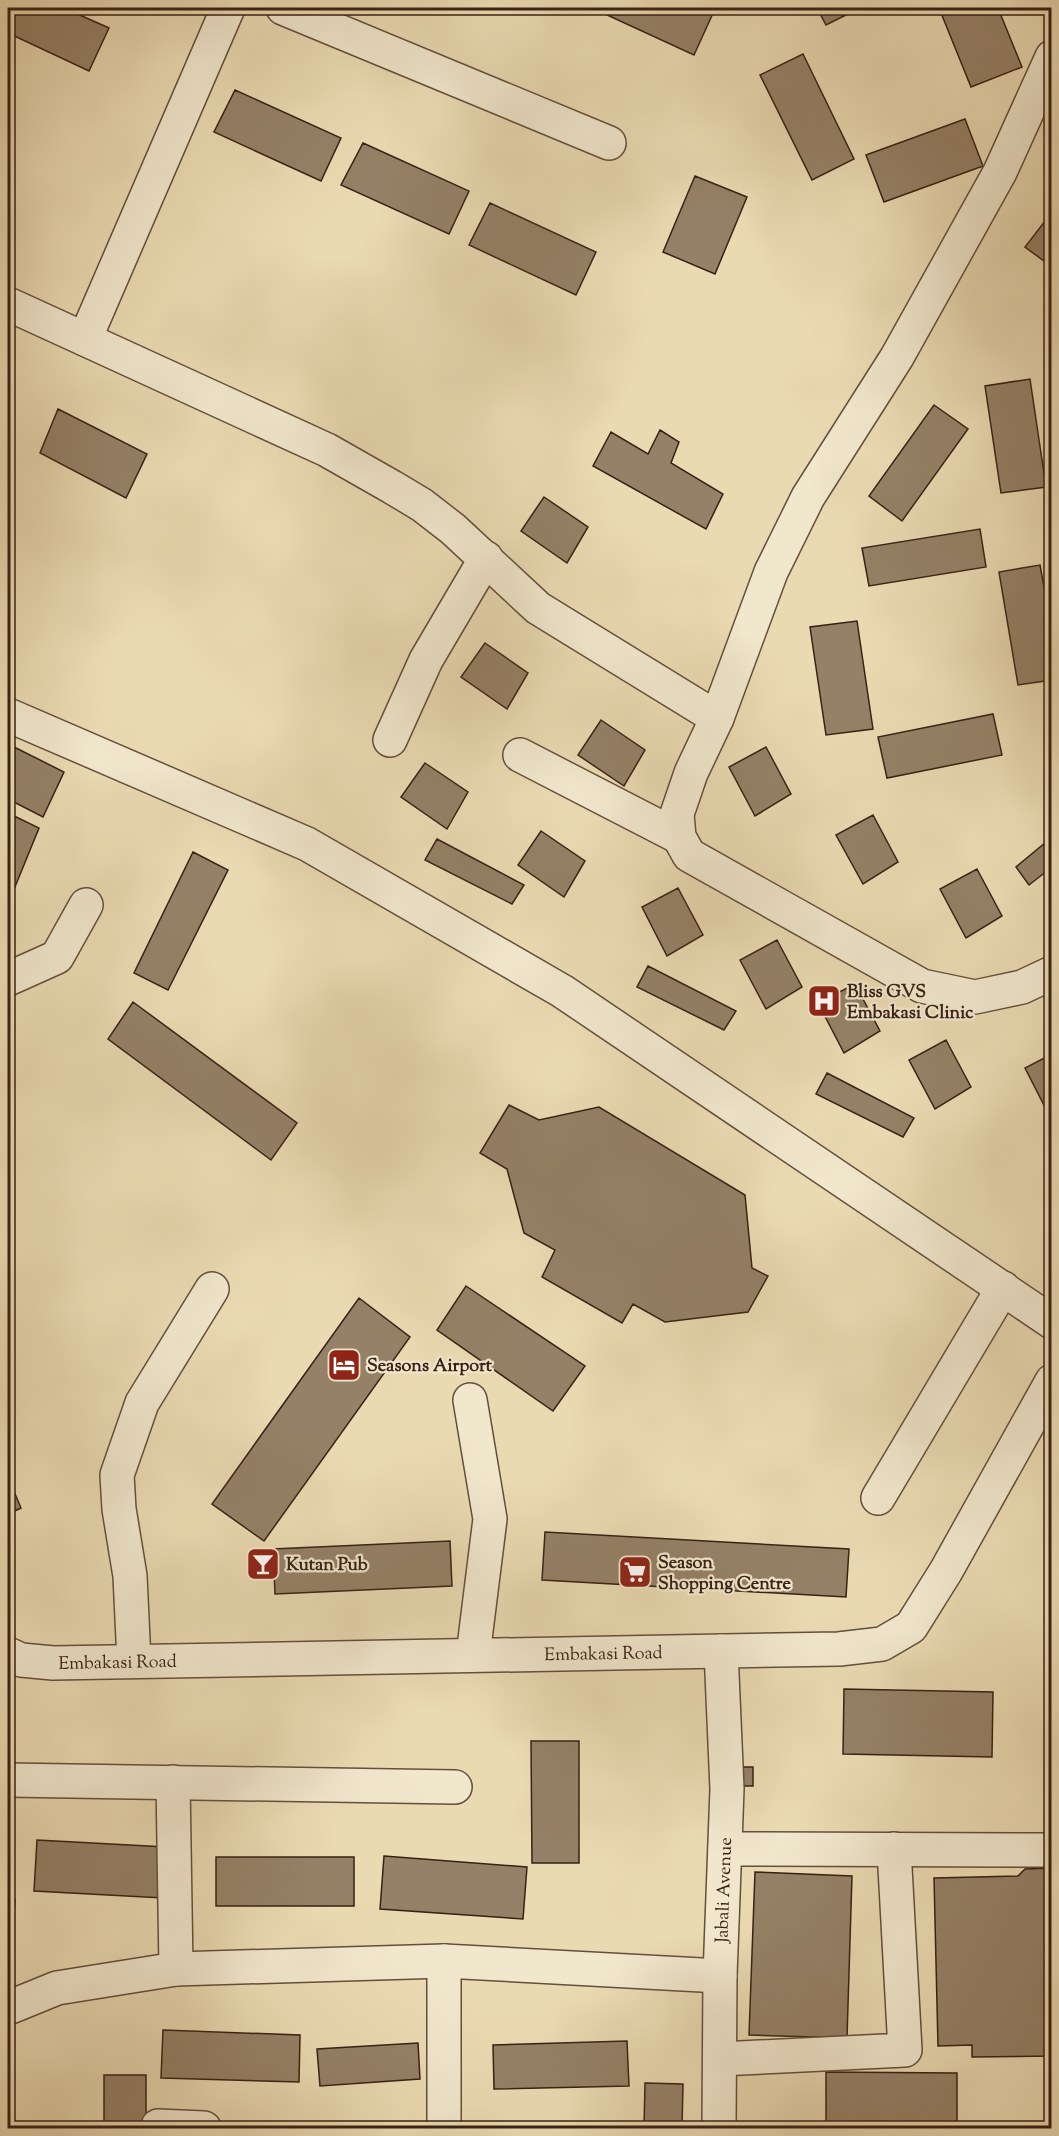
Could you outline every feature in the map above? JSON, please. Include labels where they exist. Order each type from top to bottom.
[{"type":"street","points":[[85,339],[228,8]]},
{"type":"street","points":[[283,8],[609,144]]},
{"type":"street","points":[[1052,57],[1000,172],[897,357],[808,497],[771,572],[717,718],[691,773],[677,814],[679,837],[688,855],[922,986],[975,997],[1022,987],[1052,973]]},
{"type":"street","points":[[8,304],[327,450],[422,505],[486,558],[520,593],[563,625],[717,718]]},
{"type":"street","points":[[390,740],[426,660],[486,558]]},
{"type":"street","points":[[8,715],[307,844],[562,991],[1052,1322]]},
{"type":"street","points":[[520,755],[679,837]]},
{"type":"street","points":[[8,979],[57,957],[86,905]]},
{"type":"street","points":[[878,1498],[1003,1288]]},
{"type":"street","points":[[134,1661],[130,1576],[119,1509],[117,1475],[142,1403],[212,1289]]},
{"type":"street","name":"Embakasi Road","points":[[8,1654],[21,1660],[52,1663],[839,1649],[882,1644],[911,1627],[946,1571],[1052,1380]]},
{"type":"street","points":[[470,1400],[490,1519],[473,1654]]},
{"type":"street","name":"Jabali Avenue","points":[[719,2128],[720,1976],[727,1789],[721,1650]]},
{"type":"street","points":[[8,1780],[455,1787]]},
{"type":"street","points":[[173,1782],[176,1969]]},
{"type":"street","points":[[725,1848],[1052,1850]]},
{"type":"street","points":[[720,2059],[905,2050],[894,1849]]},
{"type":"street","points":[[444,1961],[444,2128]]},
{"type":"street","points":[[8,2008],[57,1988],[176,1969],[444,1961],[720,1976]]},
{"type":"street","points":[[158,2126],[204,2128]]},
{"type":"building","points":[[8,8],[64,8],[109,28],[89,71],[8,33]]},
{"type":"building","points":[[592,8],[705,8],[714,11],[694,55]]},
{"type":"building","points":[[817,8],[860,8],[826,25]]},
{"type":"building","points":[[939,8],[998,8],[1022,67],[971,87]]},
{"type":"building","points":[[803,54],[854,159],[812,180],[760,75]]},
{"type":"building","points":[[235,90],[341,138],[321,181],[214,132]]},
{"type":"building","points":[[965,119],[983,166],[884,202],[866,155]]},
{"type":"building","points":[[363,143],[469,191],[449,234],[341,185]]},
{"type":"building","points":[[695,176],[747,197],[715,274],[663,252]]},
{"type":"building","points":[[490,203],[596,252],[576,295],[469,245]]},
{"type":"building","points":[[1052,212],[1052,267],[1025,247]]},
{"type":"building","points":[[1052,307],[1052,343],[1045,308]]},
{"type":"building","points":[[1030,379],[1046,487],[1001,493],[985,386]]},
{"type":"building","points":[[934,405],[968,429],[902,521],[869,496]]},
{"type":"building","points":[[58,409],[147,454],[126,498],[40,453]]},
{"type":"building","points":[[660,430],[679,442],[671,463],[723,494],[706,529],[593,466],[611,432],[648,454]]},
{"type":"building","points":[[544,497],[588,527],[567,563],[521,531]]},
{"type":"building","points":[[980,529],[986,567],[869,586],[862,548]]},
{"type":"building","points":[[1040,565],[1052,631],[1052,680],[1018,685],[999,572]]},
{"type":"building","points":[[857,621],[873,729],[826,735],[810,627]]},
{"type":"building","points":[[485,643],[528,673],[507,709],[461,677]]},
{"type":"building","points":[[993,714],[1002,755],[887,778],[878,737]]},
{"type":"building","points":[[601,720],[645,750],[624,786],[578,755]]},
{"type":"building","points":[[8,744],[64,772],[43,817],[8,799]]},
{"type":"building","points":[[766,747],[791,794],[755,816],[729,767]]},
{"type":"building","points":[[425,763],[468,792],[447,829],[401,797]]},
{"type":"building","points":[[8,813],[39,828],[8,904]]},
{"type":"building","points":[[873,815],[898,862],[863,884],[836,835]]},
{"type":"building","points":[[541,831],[585,861],[564,897],[518,865]]},
{"type":"building","points":[[1052,837],[1052,867],[1029,885],[1016,867]]},
{"type":"building","points":[[437,839],[524,885],[512,904],[425,860]]},
{"type":"building","points":[[193,852],[228,870],[168,990],[134,973]]},
{"type":"building","points":[[977,869],[1002,916],[966,938],[940,889]]},
{"type":"building","points":[[678,888],[703,935],[667,956],[642,907]]},
{"type":"building","points":[[777,940],[802,987],[766,1009],[740,960]]},
{"type":"building","points":[[648,966],[736,1011],[724,1030],[637,987]]},
{"type":"building","points":[[855,984],[880,1031],[844,1053],[818,1003]]},
{"type":"building","points":[[133,1002],[297,1123],[271,1160],[108,1039]]},
{"type":"building","points":[[946,1040],[971,1087],[935,1109],[909,1060]]},
{"type":"building","points":[[1052,1054],[1052,1117],[1050,1117],[1025,1068]]},
{"type":"building","points":[[827,1073],[914,1118],[903,1137],[816,1094]]},
{"type":"building","points":[[509,1105],[539,1120],[599,1107],[745,1195],[752,1268],[768,1276],[748,1312],[665,1322],[633,1304],[622,1323],[542,1277],[555,1250],[524,1233],[507,1169],[480,1153]]},
{"type":"building","points":[[466,1286],[585,1366],[553,1411],[437,1330]]},
{"type":"building","name":"Seasons Airport","points":[[359,1298],[410,1337],[264,1541],[212,1504]]},
{"type":"building","points":[[8,1477],[21,1508],[8,1514]]},
{"type":"building","points":[[545,1532],[849,1549],[846,1597],[542,1580]]},
{"type":"building","points":[[450,1541],[452,1586],[275,1594],[273,1549]]},
{"type":"building","points":[[844,1689],[993,1692],[992,1757],[843,1754]]},
{"type":"building","points":[[531,1741],[579,1741],[579,1863],[532,1863]]},
{"type":"building","points":[[741,1767],[753,1767],[753,1786],[740,1786]]},
{"type":"building","points":[[37,1840],[166,1847],[163,1898],[34,1891]]},
{"type":"building","points":[[384,1856],[527,1867],[523,1919],[380,1909]]},
{"type":"building","points":[[216,1857],[354,1857],[354,1906],[216,1906]]},
{"type":"building","points":[[1052,1868],[1052,2056],[972,2057],[972,2045],[938,2046],[934,1878],[1018,1876],[1025,1869]]},
{"type":"building","points":[[755,1872],[852,1876],[847,2038],[749,2035]]},
{"type":"building","points":[[8,1900],[15,1900],[12,1940],[8,1939]]},
{"type":"building","points":[[163,2030],[300,2035],[299,2082],[161,2078]]},
{"type":"building","points":[[627,2041],[629,2086],[494,2089],[493,2045]]},
{"type":"building","points":[[418,2043],[420,2079],[320,2086],[317,2049]]},
{"type":"building","points":[[826,2072],[957,2073],[957,2123],[826,2122]]},
{"type":"building","points":[[104,2075],[146,2075],[146,2128],[104,2128]]},
{"type":"building","points":[[645,2083],[683,2084],[682,2128],[644,2128]]},
{"type":"place","name":"Bliss GVS Embakasi Clinic","points":[[824,1001]]},
{"type":"place","name":"Seasons Airport","points":[[344,1365]]},
{"type":"place","name":"Kutan Pub","points":[[263,1564]]},
{"type":"place","name":"Season Shopping Centre","points":[[635,1572]]}]
